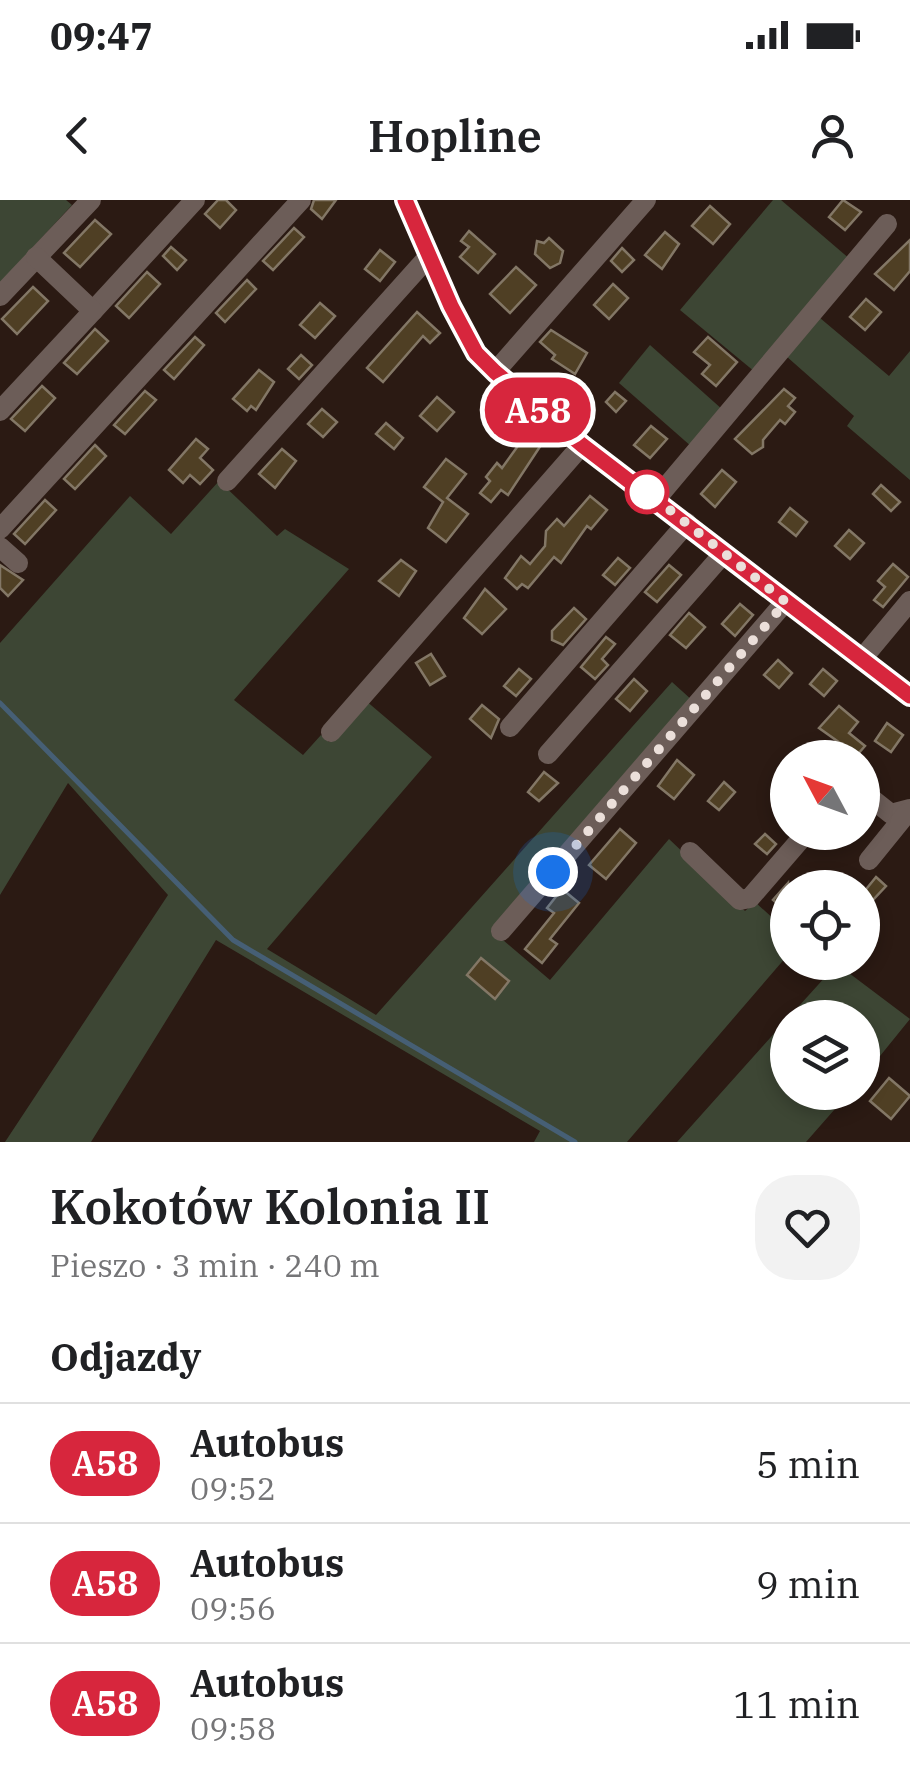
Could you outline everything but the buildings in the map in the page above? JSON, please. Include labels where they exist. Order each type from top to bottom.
[{"type":"street","points":[[0,296],[91,200]]},
{"type":"street","points":[[0,411],[195,200]]},
{"type":"street","points":[[0,529],[301,200]]},
{"type":"street","points":[[405,200],[476,353],[495,372],[582,445],[910,696]]},
{"type":"street","points":[[495,372],[646,200]]},
{"type":"street","points":[[656,499],[887,224]]},
{"type":"street","points":[[227,481],[428,256]]},
{"type":"street","points":[[36,258],[93,311]]},
{"type":"street","points":[[331,732],[582,445]]},
{"type":"street","points":[[510,727],[687,523]]},
{"type":"street","points":[[0,547],[18,563]]},
{"type":"street","points":[[548,754],[724,553]]},
{"type":"street","points":[[861,660],[910,601]]},
{"type":"street","points":[[501,932],[786,602]]},
{"type":"street","points":[[880,805],[892,814],[909,811]]},
{"type":"street","points":[[870,860],[909,811]]},
{"type":"street","points":[[690,852],[740,900],[750,898],[791,850]]},
{"type":"green space","points":[[0,200],[66,200],[72,205],[0,283]]},
{"type":"green space","points":[[773,200],[781,200],[851,260],[755,372],[680,310]]},
{"type":"green space","points":[[820,318],[889,376],[910,351],[910,480],[847,426],[854,416],[786,356]]},
{"type":"green space","points":[[650,345],[723,410],[692,447],[619,383]]},
{"type":"green space","points":[[219,481],[277,536],[285,529],[349,569],[234,700],[303,755],[321,735],[329,742],[365,700],[432,757],[267,949],[376,1015],[672,682],[693,701],[496,934],[550,980],[669,839],[745,911],[755,902],[770,916],[770,976],[627,1142],[534,1142],[540,1131],[216,940],[91,1142],[5,1142],[168,895],[68,783],[0,895],[0,643],[130,496],[171,534]]},
{"type":"green space","points":[[823,980],[858,980],[910,1019],[880,1056],[880,1000],[804,1000]]},
{"type":"green space","points":[[770,1038],[770,1110],[834,1110],[806,1142],[677,1142]]},
{"type":"waterway","points":[[0,703],[233,940],[575,1142]]},
{"type":"bus line","name":"A58","points":[[405,200],[451,306],[476,353],[495,372],[582,445],[910,696]]},
{"type":"route","points":[[553,872],[786,602],[647,492]]}]
